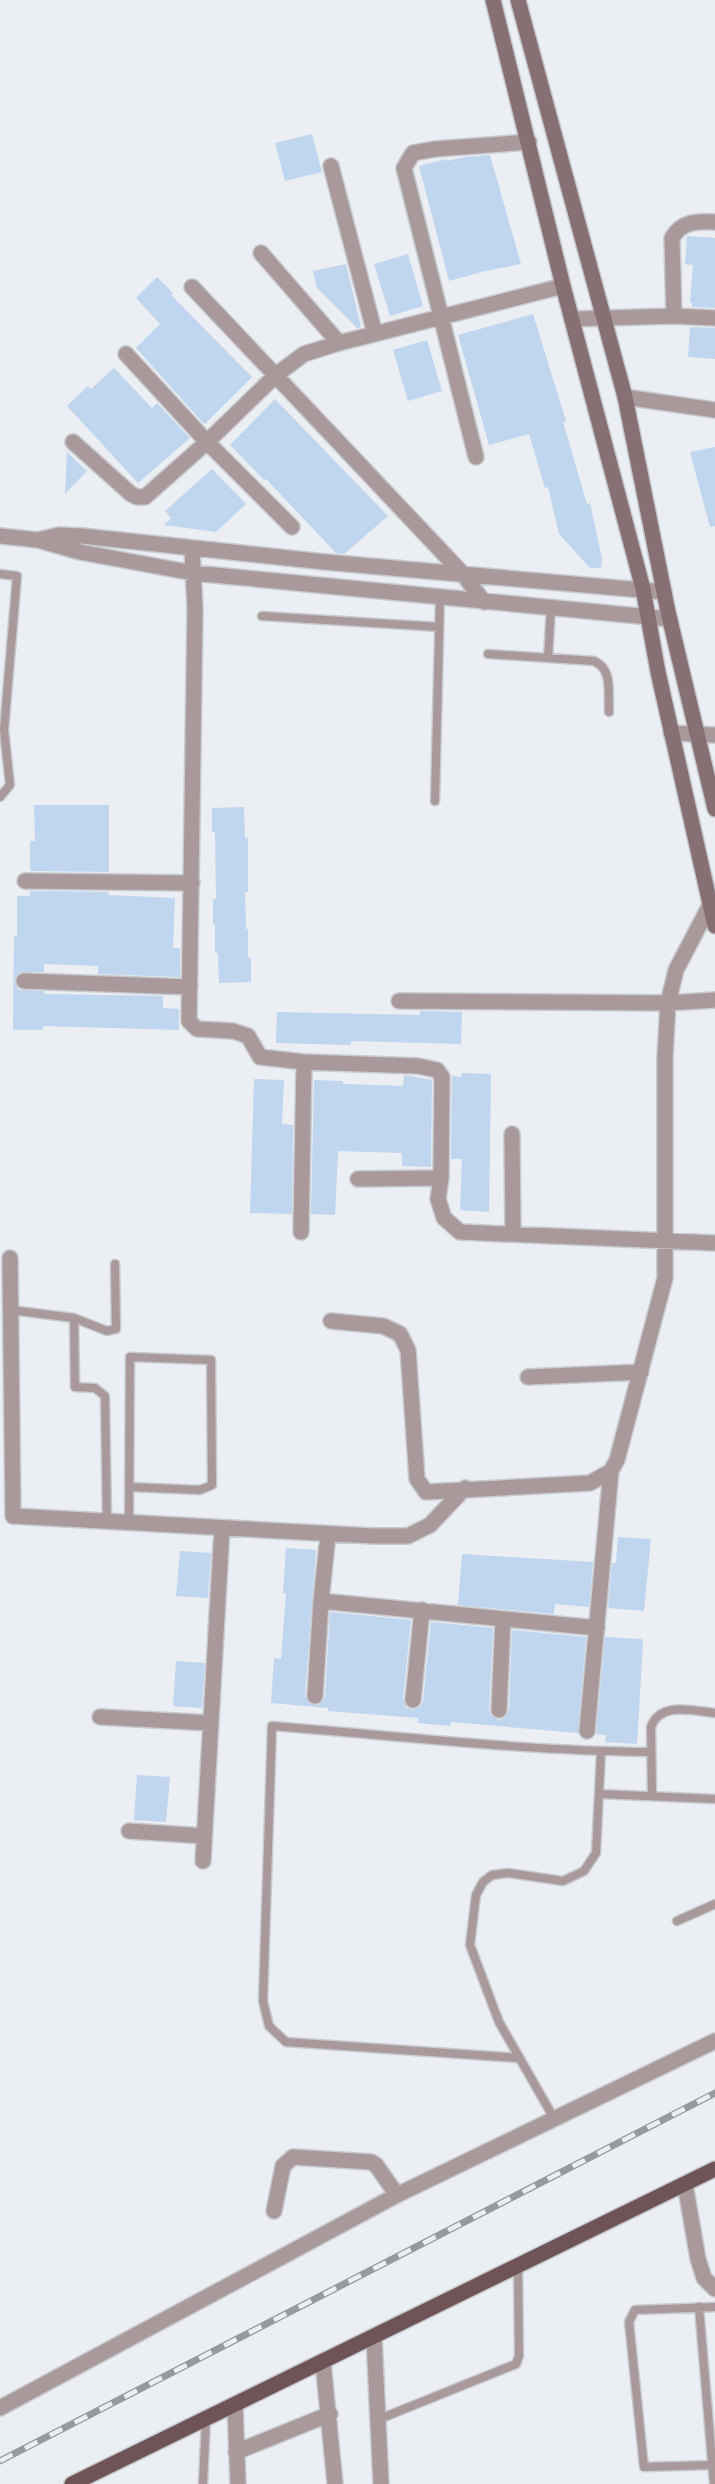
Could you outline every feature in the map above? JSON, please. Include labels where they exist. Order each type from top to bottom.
[{"type":"main road","points":[[72,2484],[715,2169]]},
{"type":"street","points":[[493,0],[563,286],[644,589],[647,618],[671,733],[715,926]]},
{"type":"street","points":[[519,0],[625,397],[664,592],[715,809]]},
{"type":"street","points":[[476,457],[404,168],[413,153],[435,149],[529,142]]},
{"type":"street","points":[[331,166],[375,334]]},
{"type":"street","points":[[674,316],[672,238],[678,228],[696,221],[715,222]]},
{"type":"street","points":[[261,253],[339,343]]},
{"type":"street","points":[[73,442],[137,497],[145,497],[207,442],[276,375],[304,354],[441,316],[563,286]]},
{"type":"street","points":[[192,287],[462,573],[484,602]]},
{"type":"street","points":[[572,320],[674,316],[715,318]]},
{"type":"street","points":[[126,354],[207,442],[292,527]]},
{"type":"street","points":[[625,397],[715,410]]},
{"type":"street","points":[[38,540],[59,535],[82,536],[192,549],[664,592]]},
{"type":"street","points":[[0,536],[38,540],[80,552],[193,573],[670,619]]},
{"type":"street","points":[[192,549],[192,883],[189,1021],[197,1029],[232,1031],[248,1036],[260,1057],[304,1062],[418,1066],[437,1070],[442,1077],[441,1178],[438,1199],[444,1218],[460,1232],[715,1243]]},
{"type":"street","points":[[671,733],[715,735]]},
{"type":"street","points":[[24,881],[192,883]]},
{"type":"street","points":[[587,1731],[611,1471],[617,1461],[665,1278],[665,1047],[668,1003],[676,970],[710,905]]},
{"type":"street","points":[[24,981],[190,987]]},
{"type":"street","points":[[399,1001],[668,1003],[715,1000]]},
{"type":"street","points":[[301,1232],[304,1062]]},
{"type":"street","points":[[512,1134],[513,1234]]},
{"type":"street","points":[[358,1179],[441,1178]]},
{"type":"street","points":[[10,1258],[5,1290],[11,1310],[7,1516],[328,1534],[408,1536],[430,1525],[465,1488]]},
{"type":"street","points":[[332,1321],[383,1326],[400,1334],[408,1350],[417,1479],[426,1492],[465,1488],[590,1483],[611,1471]]},
{"type":"street","points":[[528,1377],[641,1372]]},
{"type":"street","points":[[203,1861],[222,1528]]},
{"type":"street","points":[[315,1696],[328,1534]]},
{"type":"street","points":[[321,1601],[597,1628]]},
{"type":"street","points":[[413,1700],[422,1610]]},
{"type":"street","points":[[499,1710],[504,1619]]},
{"type":"street","points":[[100,1717],[211,1723]]},
{"type":"street","points":[[129,1831],[204,1836]]},
{"type":"street","points":[[0,2408],[397,2195],[715,2041]]},
{"type":"street","points":[[274,2211],[284,2166],[293,2157],[371,2162],[376,2165],[397,2195]]},
{"type":"street","points":[[686,2184],[698,2259],[704,2278],[715,2291]]},
{"type":"street","points":[[374,2337],[381,2484]]},
{"type":"street","points":[[323,2362],[330,2414],[335,2484]]},
{"type":"street","points":[[235,2405],[238,2484]]},
{"type":"street","points":[[236,2452],[330,2414]]},
{"type":"lane","points":[[0,574],[17,576],[2,730],[10,785],[0,797]]},
{"type":"lane","points":[[435,801],[440,597]]},
{"type":"lane","points":[[548,658],[551,608]]},
{"type":"lane","points":[[262,616],[439,627]]},
{"type":"lane","points":[[488,654],[594,661],[602,664],[607,672],[609,712]]},
{"type":"lane","points":[[11,1310],[74,1318],[107,1331],[116,1329],[115,1264]]},
{"type":"lane","points":[[74,1318],[75,1387],[95,1388],[105,1396],[107,1522]]},
{"type":"lane","points":[[129,1487],[200,1490],[212,1485],[211,1360],[130,1357],[129,1487],[129,1523]]},
{"type":"lane","points":[[652,1796],[651,1727],[654,1718],[662,1711],[676,1709],[715,1713]]},
{"type":"lane","points":[[519,2058],[303,2045],[286,2042],[269,2026],[263,2001],[272,1726],[601,1752],[651,1752]]},
{"type":"lane","points":[[555,2120],[499,2022],[470,1945],[476,1895],[483,1882],[492,1875],[508,1873],[563,1881],[584,1871],[596,1853],[601,1752]]},
{"type":"lane","points":[[600,1794],[715,1799]]},
{"type":"lane","points":[[677,1921],[715,1904]]},
{"type":"lane","points":[[377,2420],[516,2364],[519,2356],[518,2266]]},
{"type":"lane","points":[[713,2465],[644,2467],[629,2322],[635,2310],[715,2307],[715,2291]]},
{"type":"lane","points":[[699,2307],[711,2393],[714,2484]]},
{"type":"lane","points":[[203,2484],[206,2419]]},
{"type":"building","points":[[312,134],[322,172],[285,181],[275,143]]},
{"type":"building","points":[[490,155],[521,264],[449,281],[419,166],[446,159],[447,161]]},
{"type":"building","points":[[687,236],[715,238],[715,308],[692,307],[690,302],[693,265],[685,264]]},
{"type":"building","points":[[408,254],[423,306],[390,316],[374,264]]},
{"type":"building","points":[[346,264],[361,327],[357,328],[317,288],[313,271]]},
{"type":"building","points":[[157,277],[173,293],[171,295],[252,377],[204,424],[136,348],[160,324],[136,298]]},
{"type":"building","points":[[533,314],[566,421],[563,422],[587,504],[590,503],[602,559],[601,568],[590,568],[559,534],[548,487],[545,488],[529,434],[489,445],[458,335]]},
{"type":"building","points":[[690,327],[715,328],[715,359],[688,357]]},
{"type":"building","points":[[427,340],[442,391],[408,401],[393,350]]},
{"type":"building","points":[[114,368],[152,408],[157,403],[190,438],[138,483],[67,406],[88,386],[91,389]]},
{"type":"building","points":[[275,399],[388,516],[344,554],[336,553],[266,479],[264,480],[230,445]]},
{"type":"building","points":[[715,447],[715,526],[710,527],[690,452]]},
{"type":"building","points":[[67,452],[87,471],[65,494]]},
{"type":"building","points":[[212,469],[246,504],[216,532],[164,525],[171,518],[165,511]]},
{"type":"building","points":[[34,805],[109,805],[109,872],[30,871],[30,841],[35,841]]},
{"type":"building","points":[[244,807],[245,838],[248,838],[248,892],[245,892],[246,929],[248,929],[248,958],[251,958],[251,982],[219,983],[218,953],[215,953],[215,924],[213,924],[213,899],[216,899],[215,832],[212,832],[212,808]]},
{"type":"building","points":[[30,891],[109,892],[108,895],[175,898],[173,948],[180,948],[180,977],[98,974],[98,966],[44,964],[44,972],[20,972],[14,981],[19,990],[44,991],[44,994],[163,996],[163,1008],[179,1009],[179,1030],[43,1026],[43,1030],[13,1030],[14,936],[17,936],[17,896],[30,896]]},
{"type":"building","points":[[420,1011],[462,1012],[461,1044],[351,1041],[351,1045],[276,1043],[277,1012],[420,1015]]},
{"type":"building","points":[[462,1073],[491,1074],[489,1212],[460,1210],[462,1159],[451,1159],[452,1076],[461,1077]]},
{"type":"building","points":[[404,1075],[432,1080],[431,1167],[402,1166],[402,1153],[338,1151],[335,1215],[311,1214],[314,1080],[343,1081],[343,1084],[403,1086]]},
{"type":"building","points":[[254,1079],[284,1080],[282,1124],[293,1125],[292,1214],[250,1213]]},
{"type":"building","points":[[618,1537],[651,1539],[644,1611],[608,1608],[612,1563],[616,1563]]},
{"type":"building","points":[[286,1548],[316,1550],[305,1695],[310,1704],[319,1705],[325,1697],[330,1612],[411,1620],[403,1699],[407,1708],[413,1710],[421,1706],[423,1701],[431,1622],[493,1628],[489,1710],[491,1715],[498,1720],[504,1718],[509,1710],[512,1630],[586,1637],[578,1733],[451,1722],[450,1726],[418,1723],[418,1718],[328,1711],[328,1708],[271,1703],[274,1658],[281,1659],[286,1593],[283,1593]]},
{"type":"building","points":[[180,1551],[211,1553],[208,1598],[176,1596]]},
{"type":"building","points":[[462,1554],[593,1562],[589,1607],[555,1604],[554,1614],[458,1605]]},
{"type":"building","points":[[605,1637],[642,1639],[637,1744],[605,1742],[606,1735],[596,1734]]},
{"type":"building","points":[[176,1661],[205,1663],[202,1708],[173,1706]]},
{"type":"building","points":[[137,1775],[170,1777],[166,1822],[134,1820]]},
{"type":"railway","points":[[0,2461],[715,2093]]}]
